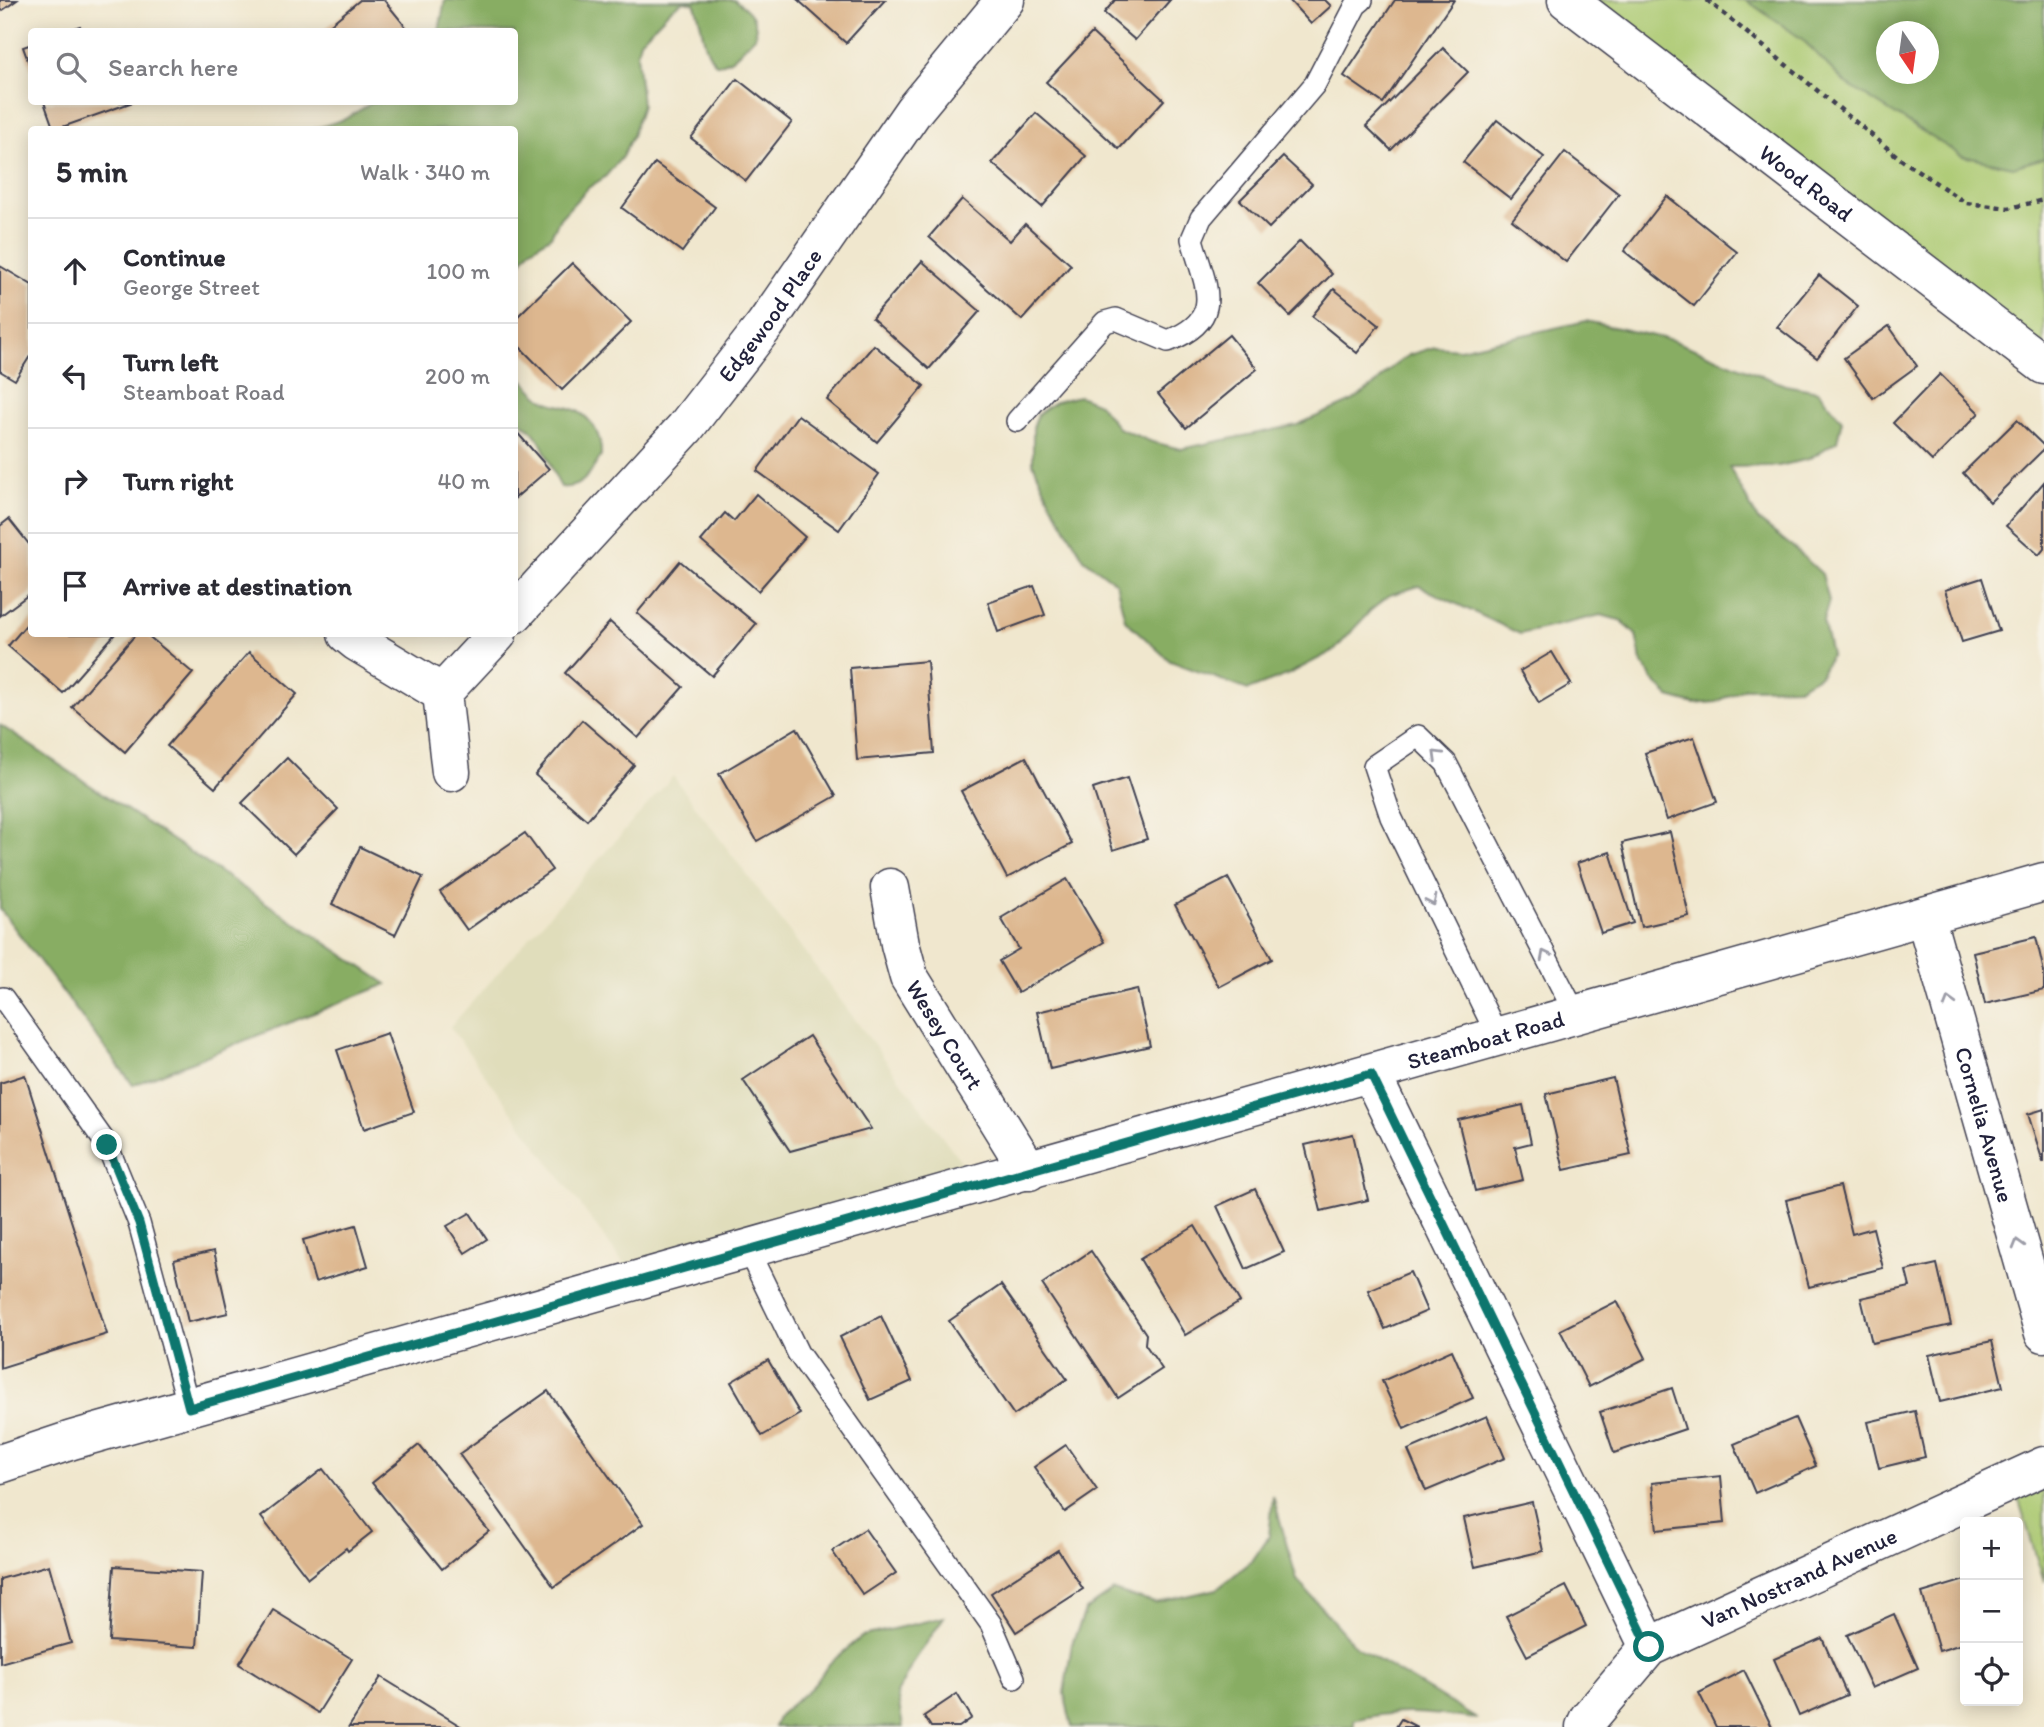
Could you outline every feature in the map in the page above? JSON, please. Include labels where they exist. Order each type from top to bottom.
[{"type":"street","name":"Edgewood Place","points":[[518,610],[685,428],[765,325],[914,110],[1005,0]]},
{"type":"street","name":"Wood Road","points":[[1567,0],[2044,365]]},
{"type":"street","points":[[351,637],[442,694]]},
{"type":"street","points":[[451,772],[442,694],[494,637]]},
{"type":"street","name":"Steamboat Road","points":[[0,1464],[72,1440],[2044,882]]},
{"type":"street","name":"Wesey Court","points":[[890,888],[909,977],[1029,1171]]},
{"type":"street","name":"Cornelia Avenue","points":[[1925,916],[2044,1334]]},
{"type":"street","points":[[1371,1074],[1649,1647]]},
{"type":"street","name":"Van Nostrand Avenue","points":[[1585,1727],[1589,1718],[1649,1647],[2043,1470]]},
{"type":"lane","points":[[1017,421],[1105,322],[1116,319],[1168,341],[1187,333],[1202,316],[1208,299],[1205,278],[1192,239],[1201,218],[1315,84],[1356,5],[1362,0]]},
{"type":"lane","points":[[1498,1037],[1391,817],[1374,765],[1418,736],[1446,763],[1576,1015]]},
{"type":"lane","points":[[0,999],[3,998],[107,1145],[139,1223],[189,1408]]},
{"type":"lane","points":[[748,1250],[798,1353],[991,1624],[1014,1678]]},
{"type":"path","points":[[1707,0],[1902,160],[1966,203],[2009,208],[2044,200]]},
{"type":"shaded area","points":[[673,776],[978,1184],[636,1281],[450,1027]]},
{"type":"green space","points":[[445,0],[734,0],[752,16],[756,31],[755,37],[733,58],[716,64],[707,50],[694,3],[684,1],[671,9],[640,41],[637,53],[642,105],[622,157],[605,177],[588,188],[560,218],[551,236],[530,250],[518,266],[518,126],[323,126],[345,119],[368,105],[518,105],[518,28],[440,28]]},
{"type":"green space","points":[[1567,0],[2044,0],[2044,365]]},
{"type":"green space","points":[[1746,0],[2044,0],[2044,158],[2013,167],[1962,156],[1845,83],[1802,39]]},
{"type":"green space","points":[[1586,321],[1672,340],[1785,385],[1818,391],[1842,420],[1837,441],[1809,459],[1779,466],[1729,467],[1758,520],[1822,574],[1829,601],[1823,621],[1831,654],[1820,675],[1799,687],[1746,688],[1716,702],[1694,704],[1669,697],[1653,680],[1641,661],[1636,635],[1622,621],[1601,615],[1520,634],[1419,586],[1390,595],[1370,611],[1335,650],[1287,675],[1248,690],[1170,661],[1125,620],[1116,583],[1084,559],[1050,501],[1033,463],[1033,428],[1038,414],[1055,402],[1079,396],[1099,404],[1118,428],[1152,442],[1181,449],[1297,425],[1352,401],[1409,355],[1435,347],[1460,349]]},
{"type":"green space","points":[[518,374],[541,398],[577,411],[588,419],[596,430],[601,456],[580,483],[561,487],[540,441],[518,420]]},
{"type":"green space","points":[[0,725],[387,984],[133,1085],[0,909]]},
{"type":"green space","points":[[2044,1470],[2044,1582],[2014,1484]]},
{"type":"green space","points":[[1273,1496],[1297,1580],[1355,1646],[1477,1719],[1401,1713],[1354,1720],[1354,1727],[1072,1727],[1064,1693],[1072,1644],[1085,1611],[1113,1591],[1155,1603],[1217,1589],[1252,1561],[1269,1536]]},
{"type":"green space","points":[[944,1617],[913,1663],[897,1693],[903,1727],[774,1727],[779,1715],[812,1687],[830,1663],[863,1636]]},
{"type":"building","points":[[0,0],[17,0],[0,12]]},
{"type":"building","points":[[360,0],[384,0],[407,28],[326,28]]},
{"type":"building","points":[[798,0],[885,0],[846,43]]},
{"type":"building","points":[[1115,0],[1170,0],[1135,40],[1104,13]]},
{"type":"building","points":[[1289,0],[1325,0],[1331,6],[1311,24]]},
{"type":"building","points":[[1395,0],[1454,0],[1383,103],[1344,76]]},
{"type":"building","points":[[1092,33],[1164,100],[1119,149],[1046,82]]},
{"type":"building","points":[[28,45],[28,61],[23,47]]},
{"type":"building","points":[[1443,48],[1468,72],[1391,150],[1366,126]]},
{"type":"building","points":[[737,79],[792,122],[746,181],[691,138]]},
{"type":"building","points":[[45,105],[125,105],[65,126],[53,126]]},
{"type":"building","points":[[1036,113],[1086,156],[1042,207],[992,163]]},
{"type":"building","points":[[1497,120],[1544,157],[1511,199],[1463,162]]},
{"type":"building","points":[[1565,152],[1619,194],[1566,262],[1512,220]]},
{"type":"building","points":[[1283,157],[1312,184],[1269,228],[1240,200]]},
{"type":"building","points":[[655,163],[715,207],[682,252],[622,208]]},
{"type":"building","points":[[1667,196],[1737,252],[1694,306],[1624,251]]},
{"type":"building","points":[[962,199],[1010,241],[1025,224],[1071,265],[1022,320],[929,237]]},
{"type":"building","points":[[1300,241],[1332,274],[1290,316],[1258,283]]},
{"type":"building","points":[[922,261],[980,311],[929,369],[872,318]]},
{"type":"building","points":[[572,263],[631,322],[562,390],[518,345],[518,316]]},
{"type":"building","points":[[0,266],[28,283],[28,359],[15,380],[0,371]]},
{"type":"building","points":[[1819,275],[1858,306],[1817,358],[1777,327]]},
{"type":"building","points":[[1334,289],[1379,325],[1357,353],[1312,316]]},
{"type":"building","points":[[1889,326],[1917,366],[1873,398],[1844,358]]},
{"type":"building","points":[[1229,335],[1257,369],[1186,428],[1158,394]]},
{"type":"building","points":[[874,345],[924,386],[877,442],[827,400]]},
{"type":"building","points":[[1940,374],[1979,413],[1932,461],[1893,423]]},
{"type":"building","points":[[798,415],[879,474],[839,530],[757,471]]},
{"type":"building","points":[[2017,420],[2044,449],[1990,502],[1963,473]]},
{"type":"building","points":[[518,434],[549,469],[518,496]]},
{"type":"building","points":[[2044,482],[2044,549],[2039,555],[2006,526]]},
{"type":"building","points":[[756,494],[805,537],[758,591],[701,541],[725,513],[734,521]]},
{"type":"building","points":[[9,519],[28,543],[28,595],[0,616],[0,526]]},
{"type":"building","points":[[680,561],[756,624],[712,676],[637,613]]},
{"type":"building","points":[[1982,578],[1999,631],[1962,642],[1945,590]]},
{"type":"building","points":[[1034,586],[1045,615],[998,632],[988,602]]},
{"type":"building","points":[[610,622],[683,687],[638,738],[565,673]]},
{"type":"building","points":[[28,623],[28,637],[112,637],[63,693],[8,646]]},
{"type":"building","points":[[133,637],[150,637],[193,673],[125,752],[72,707]]},
{"type":"building","points":[[249,652],[297,694],[215,788],[167,746]]},
{"type":"building","points":[[1552,652],[1571,684],[1539,703],[1520,671]]},
{"type":"building","points":[[927,661],[934,753],[857,760],[850,668]]},
{"type":"building","points":[[582,720],[634,765],[587,820],[535,775]]},
{"type":"building","points":[[797,728],[836,796],[757,841],[719,774]]},
{"type":"building","points":[[1694,737],[1717,802],[1667,820],[1645,753]]},
{"type":"building","points":[[1026,757],[1072,844],[1007,878],[961,791]]},
{"type":"building","points":[[287,758],[338,809],[294,854],[242,803]]},
{"type":"building","points":[[1127,778],[1147,839],[1113,850],[1093,789]]},
{"type":"building","points":[[1670,832],[1689,916],[1641,927],[1622,843]]},
{"type":"building","points":[[525,833],[552,870],[467,930],[440,892]]},
{"type":"building","points":[[360,847],[423,877],[395,935],[332,904]]},
{"type":"building","points":[[1610,852],[1633,923],[1601,933],[1577,863]]},
{"type":"building","points":[[1228,878],[1272,959],[1219,987],[1175,905]]},
{"type":"building","points":[[1067,879],[1104,942],[1018,993],[999,961],[1019,949],[1001,918]]},
{"type":"building","points":[[2036,937],[2044,972],[2044,990],[1985,1004],[1973,952]]},
{"type":"building","points":[[1137,989],[1150,1046],[1050,1069],[1037,1012]]},
{"type":"building","points":[[387,1033],[414,1112],[364,1129],[337,1050]]},
{"type":"building","points":[[809,1036],[871,1129],[790,1151],[743,1080]]},
{"type":"building","points":[[25,1075],[107,1334],[0,1368],[0,1083]]},
{"type":"building","points":[[1613,1078],[1631,1155],[1564,1170],[1546,1094]]},
{"type":"building","points":[[1523,1105],[1531,1143],[1515,1147],[1523,1180],[1475,1191],[1458,1120]]},
{"type":"building","points":[[2044,1109],[2044,1162],[2043,1162],[2028,1114]]},
{"type":"building","points":[[1353,1134],[1368,1200],[1321,1211],[1305,1145]]},
{"type":"building","points":[[1840,1186],[1852,1234],[1873,1228],[1883,1268],[1809,1287],[1786,1200]]},
{"type":"building","points":[[1255,1189],[1284,1252],[1246,1269],[1217,1206]]},
{"type":"building","points":[[470,1213],[487,1239],[465,1253],[447,1226]]},
{"type":"building","points":[[356,1225],[368,1266],[315,1282],[303,1240]]},
{"type":"building","points":[[1195,1226],[1240,1302],[1185,1335],[1140,1259]]},
{"type":"building","points":[[214,1251],[228,1313],[188,1322],[174,1260]]},
{"type":"building","points":[[1091,1251],[1146,1334],[1145,1344],[1162,1369],[1118,1398],[1042,1284]]},
{"type":"building","points":[[1937,1264],[1951,1325],[1872,1343],[1861,1298],[1910,1287],[1906,1271]]},
{"type":"building","points":[[1410,1272],[1427,1311],[1385,1329],[1368,1290]]},
{"type":"building","points":[[1001,1285],[1067,1379],[1014,1415],[949,1321]]},
{"type":"building","points":[[1617,1301],[1646,1358],[1589,1387],[1560,1330]]},
{"type":"building","points":[[881,1316],[912,1381],[870,1400],[840,1337]]},
{"type":"building","points":[[1992,1341],[2003,1387],[1940,1402],[1929,1355]]},
{"type":"building","points":[[1452,1350],[1473,1398],[1404,1429],[1382,1381]]},
{"type":"building","points":[[768,1360],[800,1414],[762,1436],[731,1382]]},
{"type":"building","points":[[1672,1388],[1685,1429],[1614,1453],[1600,1412]]},
{"type":"building","points":[[548,1391],[643,1524],[554,1587],[459,1454]]},
{"type":"building","points":[[1915,1411],[1925,1457],[1879,1468],[1868,1422]]},
{"type":"building","points":[[1487,1416],[1505,1458],[1426,1491],[1408,1450]]},
{"type":"building","points":[[1795,1418],[1816,1466],[1755,1493],[1734,1444]]},
{"type":"building","points":[[419,1445],[489,1531],[442,1569],[372,1483]]},
{"type":"building","points":[[1066,1445],[1097,1490],[1065,1512],[1034,1467]]},
{"type":"building","points":[[323,1469],[372,1532],[348,1551],[346,1548],[308,1578],[261,1517]]},
{"type":"building","points":[[1721,1476],[1725,1523],[1657,1530],[1652,1483]]},
{"type":"building","points":[[1532,1502],[1543,1551],[1475,1567],[1464,1518]]},
{"type":"building","points":[[865,1529],[896,1573],[863,1595],[832,1551]]},
{"type":"building","points":[[1058,1550],[1083,1589],[1016,1632],[991,1593]]},
{"type":"building","points":[[49,1565],[71,1643],[0,1663],[0,1579]]},
{"type":"building","points":[[114,1566],[202,1572],[197,1647],[109,1641]]},
{"type":"building","points":[[1960,1582],[1960,1645],[1939,1651],[1922,1593]]},
{"type":"building","points":[[1566,1586],[1586,1626],[1527,1656],[1506,1616]]},
{"type":"building","points":[[273,1610],[352,1659],[318,1713],[239,1664]]},
{"type":"building","points":[[1894,1614],[1918,1668],[1872,1688],[1847,1635]]},
{"type":"building","points":[[1822,1638],[1847,1695],[1799,1716],[1774,1659]]},
{"type":"building","points":[[1744,1670],[1772,1727],[1716,1727],[1699,1693]]},
{"type":"building","points":[[381,1677],[462,1727],[349,1727]]},
{"type":"building","points":[[957,1694],[972,1718],[959,1727],[931,1727],[924,1716]]},
{"type":"building","points":[[1401,1719],[1417,1727],[1396,1727]]},
{"type":"route","points":[[107,1145],[139,1223],[189,1408],[1371,1074],[1649,1647]]}]
